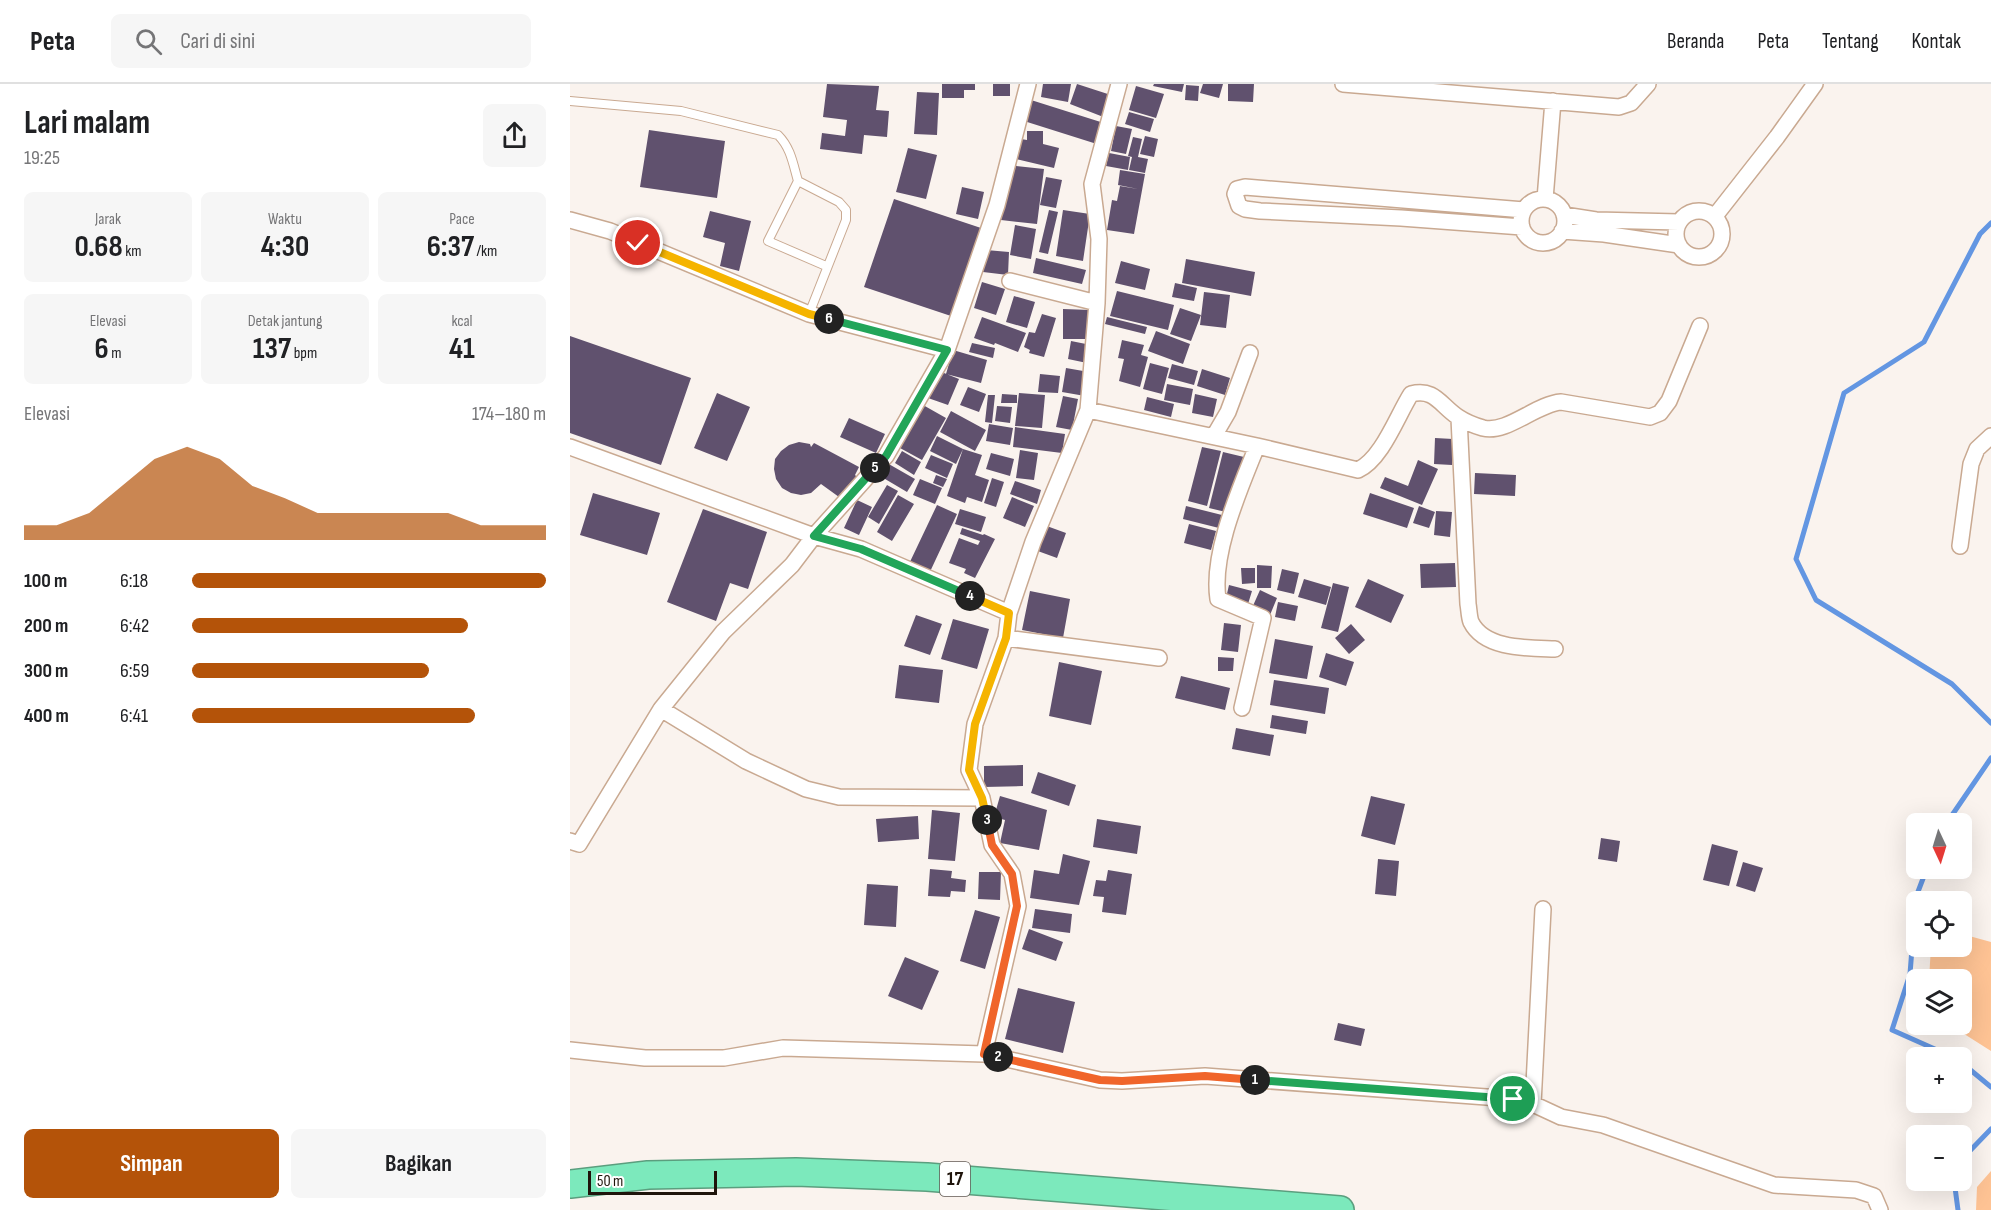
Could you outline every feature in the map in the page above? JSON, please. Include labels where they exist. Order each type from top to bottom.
[{"type":"highway","name":"17","points":[[570,1184],[648,1176],[796,1172],[927,1177],[1340,1210]]},
{"type":"street","points":[[575,843],[661,708],[723,632],[792,565],[814,536],[886,456],[947,350],[997,205],[1028,84]]},
{"type":"street","points":[[984,1054],[1017,906],[1012,874],[992,845],[982,798],[969,770],[975,724],[1006,638],[1009,613],[1033,542],[1088,410],[1097,303],[1099,239],[1092,184],[1119,84]]},
{"type":"street","points":[[1343,84],[1619,107],[1631,103],[1648,84]]},
{"type":"street","points":[[1715,216],[1815,84]]},
{"type":"street","points":[[1545,199],[1552,101]]},
{"type":"street","points":[[1522,227],[1260,211],[1239,206],[1235,194],[1237,189],[1245,187],[1524,210]]},
{"type":"street","points":[[1545,199],[1554,202],[1564,215],[1562,231],[1549,242],[1532,240],[1522,227],[1521,218],[1524,210],[1529,204],[1545,199]]},
{"type":"street","points":[[1562,231],[1604,234],[1679,245],[1691,255],[1707,255],[1714,252],[1720,245],[1723,230],[1715,216],[1700,211],[1692,212],[1679,222],[1596,220],[1564,215]]},
{"type":"street","points":[[570,220],[610,231],[809,314],[947,350]]},
{"type":"street","points":[[1679,222],[1677,237],[1679,245]]},
{"type":"street","points":[[1010,281],[1097,303]]},
{"type":"street","points":[[1088,410],[1214,436],[1358,470],[1369,465],[1376,455],[1411,394],[1420,392],[1432,394],[1459,418],[1483,428],[1496,429],[1549,403],[1561,402],[1650,417],[1660,413],[1669,401],[1700,326]]},
{"type":"street","points":[[1214,436],[1228,412],[1250,353]]},
{"type":"street","points":[[1459,418],[1468,603],[1472,623],[1486,638],[1507,647],[1555,649]]},
{"type":"street","points":[[1960,546],[1971,464],[1977,449],[1991,436]]},
{"type":"street","points":[[1242,708],[1263,618],[1218,599],[1216,583],[1229,516],[1257,446]]},
{"type":"street","points":[[570,447],[814,536],[861,549],[1009,613]]},
{"type":"street","points":[[1006,638],[1159,658]]},
{"type":"street","points":[[661,708],[746,761],[806,789],[839,797],[982,798]]},
{"type":"street","points":[[1533,1104],[1543,909]]},
{"type":"street","points":[[570,1050],[645,1058],[724,1058],[783,1048],[984,1054],[1100,1080],[1122,1081],[1205,1076],[1513,1099],[1533,1104],[1561,1117],[1603,1125],[1774,1185],[1856,1190],[1874,1196],[1880,1210]]},
{"type":"lane","points":[[570,101],[681,111],[778,135],[789,149],[798,181],[768,241],[826,266]]},
{"type":"lane","points":[[798,181],[839,202],[846,210],[846,220],[809,314]]},
{"type":"shaded area","points":[[1972,937],[1991,942],[1991,1051],[1966,1035],[1972,1035],[1972,969],[1930,969],[1930,957],[1972,957]]},
{"type":"shaded area","points":[[1991,1171],[1991,1210],[1976,1210],[1977,1187]]},
{"type":"building","points":[[827,84],[879,86],[876,110],[889,111],[887,137],[864,135],[862,154],[820,149],[822,133],[845,136],[847,120],[823,117]]},
{"type":"building","points":[[942,84],[975,84],[975,90],[964,90],[964,98],[942,98]]},
{"type":"building","points":[[993,84],[1010,84],[1010,96],[993,96]]},
{"type":"building","points":[[1043,84],[1071,84],[1068,102],[1041,97]]},
{"type":"building","points":[[1077,84],[1114,96],[1106,118],[1070,104]]},
{"type":"building","points":[[1154,84],[1184,84],[1182,92],[1153,86]]},
{"type":"building","points":[[1203,84],[1223,84],[1219,98],[1200,93]]},
{"type":"building","points":[[1228,84],[1254,84],[1253,102],[1228,101]]},
{"type":"building","points":[[1186,85],[1199,86],[1198,101],[1185,100]]},
{"type":"building","points":[[1136,86],[1164,94],[1156,118],[1129,110]]},
{"type":"building","points":[[917,92],[939,93],[937,135],[914,134]]},
{"type":"building","points":[[1031,100],[1107,124],[1100,145],[1024,121]]},
{"type":"building","points":[[1129,112],[1154,119],[1150,132],[1125,124]]},
{"type":"building","points":[[1116,126],[1132,129],[1126,154],[1111,151]]},
{"type":"building","points":[[649,130],[725,141],[717,198],[640,187]]},
{"type":"building","points":[[1027,131],[1043,131],[1043,144],[1059,148],[1054,168],[1016,159],[1021,139],[1027,140]]},
{"type":"building","points":[[1145,136],[1158,139],[1154,157],[1140,154]]},
{"type":"building","points":[[1133,137],[1142,139],[1138,157],[1148,159],[1145,173],[1129,170],[1132,157],[1128,156]]},
{"type":"building","points":[[908,148],[937,155],[926,199],[896,192]]},
{"type":"building","points":[[1109,153],[1130,157],[1128,170],[1106,166]]},
{"type":"building","points":[[1008,165],[1044,169],[1037,224],[1001,220]]},
{"type":"building","points":[[1120,170],[1145,174],[1134,234],[1107,230],[1112,200],[1117,201],[1120,186],[1138,189],[1118,185]]},
{"type":"building","points":[[1046,177],[1062,180],[1056,208],[1040,205]]},
{"type":"building","points":[[962,187],[984,192],[978,219],[956,214]]},
{"type":"building","points":[[894,199],[987,230],[957,318],[864,287]]},
{"type":"building","points":[[1049,210],[1058,212],[1048,254],[1039,252]]},
{"type":"building","points":[[1063,210],[1090,214],[1083,261],[1056,256]]},
{"type":"building","points":[[710,211],[751,221],[739,271],[720,266],[725,243],[703,237]]},
{"type":"building","points":[[1015,225],[1036,229],[1031,259],[1010,255]]},
{"type":"building","points":[[986,250],[1009,252],[1008,275],[983,272]]},
{"type":"building","points":[[1036,258],[1086,270],[1082,284],[1033,273]]},
{"type":"building","points":[[1186,259],[1255,272],[1251,296],[1182,283]]},
{"type":"building","points":[[1121,261],[1150,269],[1145,290],[1115,283]]},
{"type":"building","points":[[982,282],[1005,289],[996,315],[974,308]]},
{"type":"building","points":[[1175,283],[1197,288],[1194,301],[1172,297]]},
{"type":"building","points":[[1117,291],[1174,305],[1168,330],[1110,316]]},
{"type":"building","points":[[1204,292],[1230,295],[1226,328],[1200,325]]},
{"type":"building","points":[[1014,296],[1035,302],[1027,328],[1006,322]]},
{"type":"building","points":[[1180,308],[1201,315],[1191,341],[1170,334]]},
{"type":"building","points":[[1063,309],[1091,310],[1090,339],[1063,339]]},
{"type":"building","points":[[1042,314],[1056,318],[1044,357],[1029,353],[1030,350],[1024,347],[1029,332],[1035,333]]},
{"type":"building","points":[[982,317],[1026,333],[1018,352],[974,338]]},
{"type":"building","points":[[1107,317],[1147,327],[1145,334],[1105,324]]},
{"type":"building","points":[[1156,331],[1190,344],[1183,364],[1148,351]]},
{"type":"building","points":[[570,336],[691,378],[661,465],[570,433]]},
{"type":"building","points":[[1122,340],[1144,345],[1141,355],[1148,357],[1140,387],[1119,381],[1124,359],[1118,358]]},
{"type":"building","points":[[1071,341],[1091,345],[1087,363],[1068,359]]},
{"type":"building","points":[[972,343],[995,348],[993,358],[969,352]]},
{"type":"building","points":[[953,350],[987,360],[981,383],[946,374]]},
{"type":"building","points":[[1150,363],[1169,368],[1162,394],[1143,389]]},
{"type":"building","points":[[1172,364],[1198,371],[1194,385],[1168,378]]},
{"type":"building","points":[[1066,368],[1089,372],[1085,396],[1062,392]]},
{"type":"building","points":[[1202,369],[1230,378],[1225,395],[1197,386]]},
{"type":"building","points":[[939,371],[959,379],[948,405],[928,398]]},
{"type":"building","points":[[1040,374],[1060,376],[1058,393],[1038,392]]},
{"type":"building","points":[[1167,384],[1193,389],[1190,405],[1164,400]]},
{"type":"building","points":[[968,387],[986,394],[979,412],[960,405]]},
{"type":"building","points":[[717,393],[750,407],[727,461],[694,448]]},
{"type":"building","points":[[1019,393],[1045,395],[1042,428],[1015,426]]},
{"type":"building","points":[[1002,394],[1017,395],[1017,403],[1001,403]]},
{"type":"building","points":[[1195,394],[1217,399],[1213,417],[1192,413]]},
{"type":"building","points":[[988,395],[995,395],[992,423],[985,422]]},
{"type":"building","points":[[1063,396],[1078,399],[1072,430],[1056,427]]},
{"type":"building","points":[[1147,397],[1174,404],[1171,417],[1144,410]]},
{"type":"building","points":[[923,405],[946,418],[922,460],[900,448]]},
{"type":"building","points":[[997,406],[1012,407],[1010,423],[995,421]]},
{"type":"building","points":[[951,411],[986,430],[975,451],[940,432]]},
{"type":"building","points":[[849,418],[885,434],[876,453],[840,437]]},
{"type":"building","points":[[989,424],[1013,428],[1010,445],[986,441]]},
{"type":"building","points":[[1015,427],[1065,434],[1062,453],[1013,447]]},
{"type":"building","points":[[937,436],[963,449],[956,464],[930,451]]},
{"type":"building","points":[[1435,438],[1453,439],[1452,465],[1434,464]]},
{"type":"building","points":[[799,442],[810,444],[811,447],[814,443],[859,467],[855,475],[863,483],[849,499],[840,495],[839,497],[821,484],[811,493],[801,495],[782,488],[776,479],[775,459],[789,445]]},
{"type":"building","points":[[1202,447],[1221,451],[1207,506],[1188,501]]},
{"type":"building","points":[[963,449],[982,455],[975,475],[989,480],[982,502],[967,497],[965,503],[947,496]]},
{"type":"building","points":[[1020,450],[1038,453],[1034,480],[1016,478]]},
{"type":"building","points":[[902,451],[921,462],[914,475],[895,463]]},
{"type":"building","points":[[1223,452],[1244,457],[1230,513],[1209,508]]},
{"type":"building","points":[[991,453],[1014,459],[1010,476],[986,469]]},
{"type":"building","points":[[931,455],[953,464],[947,478],[925,468]]},
{"type":"building","points":[[1418,460],[1438,469],[1422,505],[1380,488],[1385,477],[1408,486]]},
{"type":"building","points":[[887,463],[915,479],[907,492],[880,476]]},
{"type":"building","points":[[1475,473],[1516,475],[1515,496],[1474,494]]},
{"type":"building","points":[[936,475],[947,479],[943,487],[933,483]]},
{"type":"building","points":[[992,478],[1004,482],[996,507],[984,503]]},
{"type":"building","points":[[920,479],[942,488],[935,504],[913,495]]},
{"type":"building","points":[[1015,481],[1041,490],[1037,504],[1010,494]]},
{"type":"building","points":[[887,485],[898,491],[879,524],[868,517]]},
{"type":"building","points":[[593,493],[660,513],[647,555],[580,535]]},
{"type":"building","points":[[1370,493],[1414,508],[1407,528],[1363,514]]},
{"type":"building","points":[[898,495],[914,504],[892,541],[877,532]]},
{"type":"building","points":[[1012,497],[1034,506],[1025,527],[1003,518]]},
{"type":"building","points":[[857,500],[872,507],[859,535],[844,528]]},
{"type":"building","points":[[937,505],[957,514],[928,576],[908,566]]},
{"type":"building","points":[[1186,506],[1222,515],[1219,528],[1183,519]]},
{"type":"building","points":[[1419,506],[1435,512],[1429,528],[1413,523]]},
{"type":"building","points":[[703,509],[767,532],[748,589],[730,583],[716,621],[667,602]]},
{"type":"building","points":[[960,509],[986,517],[981,532],[955,524]]},
{"type":"building","points":[[1436,511],[1452,512],[1450,537],[1434,535]]},
{"type":"building","points":[[1189,524],[1216,531],[1211,550],[1184,543]]},
{"type":"building","points":[[1044,525],[1066,533],[1057,558],[1035,550]]},
{"type":"building","points":[[962,528],[995,539],[975,578],[964,573],[966,569],[949,563],[959,538],[978,545],[980,541],[960,534]]},
{"type":"building","points":[[1455,563],[1456,587],[1421,588],[1420,564]]},
{"type":"building","points":[[1257,565],[1272,566],[1271,588],[1257,588]]},
{"type":"building","points":[[1241,568],[1255,568],[1255,583],[1242,584]]},
{"type":"building","points":[[1282,569],[1299,573],[1294,594],[1277,590]]},
{"type":"building","points":[[1304,579],[1331,587],[1326,605],[1298,597]]},
{"type":"building","points":[[1368,579],[1404,595],[1391,623],[1355,607]]},
{"type":"building","points":[[1333,583],[1349,587],[1338,632],[1321,628]]},
{"type":"building","points":[[1229,585],[1252,591],[1248,604],[1226,598]]},
{"type":"building","points":[[1260,590],[1277,598],[1270,615],[1252,608]]},
{"type":"building","points":[[1030,591],[1070,599],[1063,638],[1022,630]]},
{"type":"building","points":[[1278,602],[1298,606],[1295,621],[1275,617]]},
{"type":"building","points":[[916,615],[942,624],[930,655],[904,646]]},
{"type":"building","points":[[953,619],[989,629],[977,669],[941,659]]},
{"type":"building","points":[[1224,623],[1241,625],[1238,652],[1221,650]]},
{"type":"building","points":[[1351,624],[1365,640],[1349,654],[1335,638]]},
{"type":"building","points":[[1275,639],[1313,646],[1307,679],[1269,673]]},
{"type":"building","points":[[1326,653],[1354,662],[1346,686],[1319,677]]},
{"type":"building","points":[[1218,657],[1234,658],[1233,671],[1218,671]]},
{"type":"building","points":[[1059,662],[1102,671],[1091,725],[1049,716]]},
{"type":"building","points":[[899,665],[943,670],[939,703],[895,698]]},
{"type":"building","points":[[1181,676],[1230,688],[1225,710],[1175,698]]},
{"type":"building","points":[[1274,680],[1329,688],[1325,714],[1270,705]]},
{"type":"building","points":[[1272,715],[1308,721],[1306,734],[1270,728]]},
{"type":"building","points":[[1236,728],[1274,735],[1270,756],[1232,749]]},
{"type":"building","points":[[1023,765],[1023,786],[984,787],[984,766]]},
{"type":"building","points":[[1038,772],[1076,785],[1069,806],[1031,793]]},
{"type":"building","points":[[1000,796],[1047,810],[1039,850],[1000,843],[1005,820],[994,817]]},
{"type":"building","points":[[1371,796],[1405,804],[1395,845],[1361,836]]},
{"type":"building","points":[[932,810],[960,813],[955,861],[928,859]]},
{"type":"building","points":[[918,816],[919,839],[878,842],[876,819]]},
{"type":"building","points":[[1097,819],[1141,826],[1137,854],[1093,847]]},
{"type":"building","points":[[1601,838],[1620,841],[1617,862],[1598,859]]},
{"type":"building","points":[[1712,844],[1738,851],[1729,886],[1703,880]]},
{"type":"building","points":[[1063,854],[1090,861],[1079,905],[1030,898],[1034,870],[1059,874]]},
{"type":"building","points":[[1378,859],[1399,861],[1396,896],[1375,894]]},
{"type":"building","points":[[1743,862],[1763,868],[1755,892],[1736,886]]},
{"type":"building","points":[[930,869],[952,871],[951,878],[966,880],[965,892],[951,891],[950,897],[928,896]]},
{"type":"building","points":[[1108,870],[1132,874],[1126,915],[1102,912],[1104,897],[1093,896],[1096,880],[1106,881]]},
{"type":"building","points":[[979,872],[1001,872],[1000,900],[978,899]]},
{"type":"building","points":[[867,884],[898,886],[896,927],[864,925]]},
{"type":"building","points":[[1035,909],[1072,914],[1070,933],[1032,928]]},
{"type":"building","points":[[975,910],[1000,917],[985,969],[960,961]]},
{"type":"building","points":[[1029,929],[1063,942],[1056,961],[1022,949]]},
{"type":"building","points":[[905,957],[939,971],[922,1010],[888,996]]},
{"type":"building","points":[[1018,988],[1075,1002],[1063,1053],[1005,1039]]},
{"type":"building","points":[[1338,1023],[1365,1029],[1361,1046],[1334,1040]]},
{"type":"waterway","points":[[1991,223],[1980,234],[1924,342],[1844,393],[1796,559],[1816,600],[1952,684],[1991,723]]},
{"type":"waterway","points":[[1954,813],[1991,758]]},
{"type":"waterway","points":[[1923,879],[1916,897],[1910,974],[1892,1030],[1930,1047]]},
{"type":"waterway","points":[[1972,1071],[1991,1087]]},
{"type":"waterway","points":[[1972,1149],[1991,1129]]},
{"type":"waterway","points":[[1955,1191],[1958,1210]]},
{"type":"route","points":[[638,243],[809,314],[947,350],[886,456],[814,536],[861,549],[1009,613],[1006,638],[975,724],[969,770],[982,798],[992,845],[1012,874],[1017,906],[984,1054],[1100,1080],[1122,1081],[1205,1076],[1513,1099]]}]
